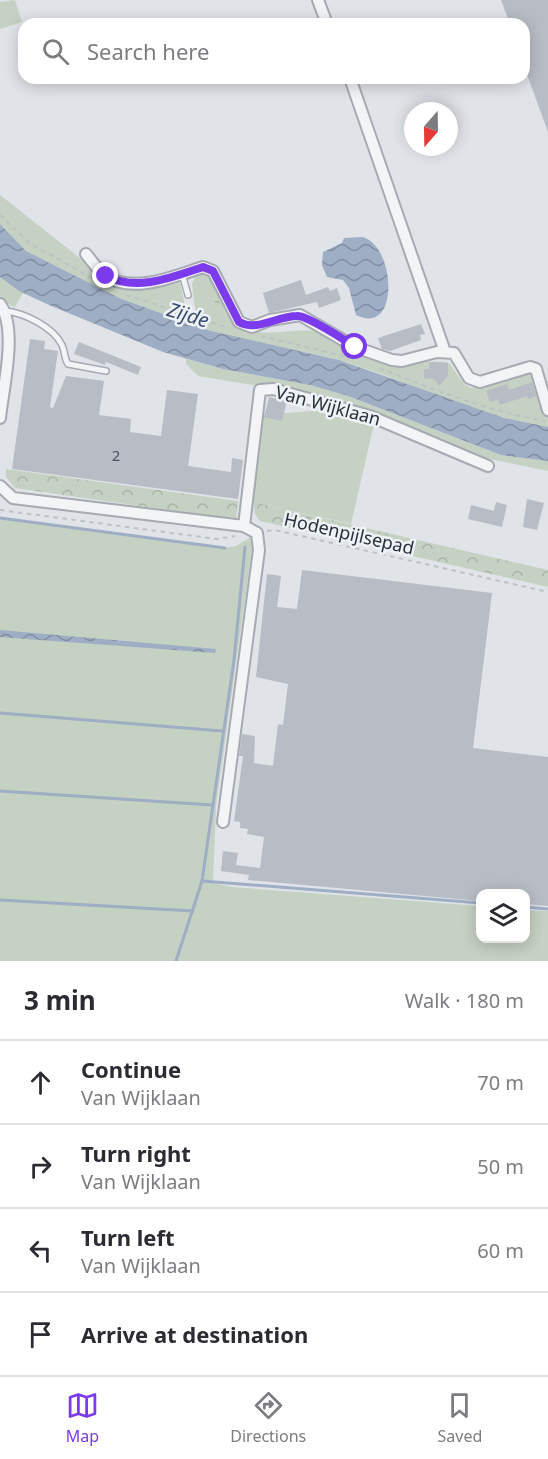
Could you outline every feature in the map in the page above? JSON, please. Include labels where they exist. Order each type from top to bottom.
[{"type":"street","points":[[318,0],[325,18]]},
{"type":"street","points":[[352,84],[445,352]]},
{"type":"street","points":[[86,254],[99,271],[114,281],[141,284],[203,267],[213,271],[239,322],[245,326],[252,327],[270,320],[300,315],[355,347],[392,360],[454,352],[469,378],[480,382],[530,367],[536,369],[548,410]]},
{"type":"street","points":[[0,418],[9,334],[3,308]]},
{"type":"street","name":"Van Wijklaan","points":[[244,526],[260,390],[273,389],[370,416],[488,466]]},
{"type":"street","points":[[0,486],[13,498],[244,526],[257,532],[259,550],[223,822]]},
{"type":"lane","points":[[182,274],[188,295]]},
{"type":"lane","points":[[3,308],[52,331],[63,348],[68,364],[106,371]]},
{"type":"path","points":[[0,510],[217,539],[237,536]]},
{"type":"path","name":"Hodenpijlsepad","points":[[257,532],[275,530],[548,592]]},
{"type":"green space","points":[[15,0],[21,18],[18,18],[18,23],[0,29],[0,2]]},
{"type":"green space","points":[[0,195],[114,285],[145,289],[180,283],[189,323],[119,298],[26,251],[0,224]]},
{"type":"green space","points":[[203,273],[217,285],[230,319],[243,329],[265,333],[319,332],[371,359],[390,365],[449,363],[465,385],[471,388],[530,373],[544,411],[548,411],[548,427],[521,423],[468,408],[339,360],[232,337],[197,326],[192,283],[196,276]]},
{"type":"green space","points":[[210,273],[227,324],[208,316],[216,306],[206,276],[193,278],[193,274]]},
{"type":"green space","points":[[0,277],[23,293],[14,308],[0,296]]},
{"type":"green space","points":[[186,359],[223,369],[310,385],[348,396],[501,455],[548,461],[548,471],[481,457],[470,451],[265,387],[198,376],[186,364]]},
{"type":"green space","points":[[325,410],[374,424],[351,524],[253,502],[262,415]]},
{"type":"green space","points":[[6,469],[238,501],[236,520],[15,488],[6,477]]},
{"type":"green space","points":[[253,502],[548,570],[548,587],[260,521],[255,514]]},
{"type":"green space","points":[[0,519],[225,548],[236,546],[254,535],[216,806],[213,883],[232,887],[476,906],[476,943],[530,943],[530,910],[548,911],[548,961],[0,961]]},
{"type":"water","points":[[0,224],[26,251],[119,298],[211,331],[339,360],[504,418],[548,427],[548,461],[501,455],[348,396],[310,385],[223,369],[163,352],[49,305],[19,291],[0,277]]},
{"type":"water","points":[[363,237],[374,244],[382,256],[387,272],[386,303],[380,314],[370,318],[356,315],[349,288],[343,280],[327,277],[322,265],[323,252],[342,243],[344,238]]},
{"type":"water","points":[[0,630],[216,649],[215,653],[0,637]]},
{"type":"building","points":[[501,0],[548,0],[548,132],[530,82],[530,18],[508,18]]},
{"type":"building","points":[[301,280],[306,295],[328,287],[330,291],[337,288],[341,300],[319,308],[317,302],[269,313],[263,293]]},
{"type":"building","points":[[421,324],[425,334],[420,335],[421,340],[390,351],[382,349],[378,338]]},
{"type":"building","points":[[30,339],[45,341],[44,349],[58,351],[50,407],[53,408],[66,376],[104,381],[99,415],[131,419],[130,432],[161,436],[167,390],[198,394],[188,466],[231,472],[232,458],[243,460],[238,499],[12,469]]},
{"type":"building","points":[[79,342],[141,367],[138,375],[106,362],[105,365],[74,354]]},
{"type":"building","points":[[429,362],[448,363],[448,376],[439,386],[434,379],[424,378],[424,369],[429,369]]},
{"type":"building","points":[[532,382],[536,396],[528,399],[527,396],[500,405],[498,399],[490,402],[486,391],[507,384],[509,390]]},
{"type":"building","points":[[269,397],[287,401],[282,421],[264,417]]},
{"type":"building","points":[[527,499],[544,503],[537,530],[523,527]]},
{"type":"building","points":[[496,502],[507,505],[502,527],[468,519],[471,505],[494,511]]},
{"type":"building","points":[[302,570],[492,593],[473,748],[548,757],[548,906],[530,904],[530,889],[476,889],[476,901],[248,880],[249,875],[221,871],[223,851],[238,853],[236,865],[260,868],[264,837],[247,834],[248,829],[240,828],[240,822],[234,821],[243,756],[239,756],[242,734],[255,736],[254,763],[273,766],[278,724],[283,725],[288,684],[256,677],[267,574],[281,576],[277,607],[297,609]]},
{"type":"waterway","points":[[0,518],[225,548]]},
{"type":"waterway","points":[[176,961],[202,881],[234,660],[245,547]]},
{"type":"waterway","points":[[0,713],[222,731]]},
{"type":"waterway","points":[[0,791],[212,805]]},
{"type":"waterway","points":[[202,881],[476,903]]},
{"type":"waterway","points":[[0,900],[193,911]]},
{"type":"waterway","points":[[530,907],[548,909]]},
{"type":"route","points":[[106,276],[114,281],[141,284],[203,267],[213,271],[218,278],[239,322],[245,326],[252,327],[270,320],[300,315],[355,347]]},
{"type":"water label","name":"Zijde","points":[[188,315]]}]
